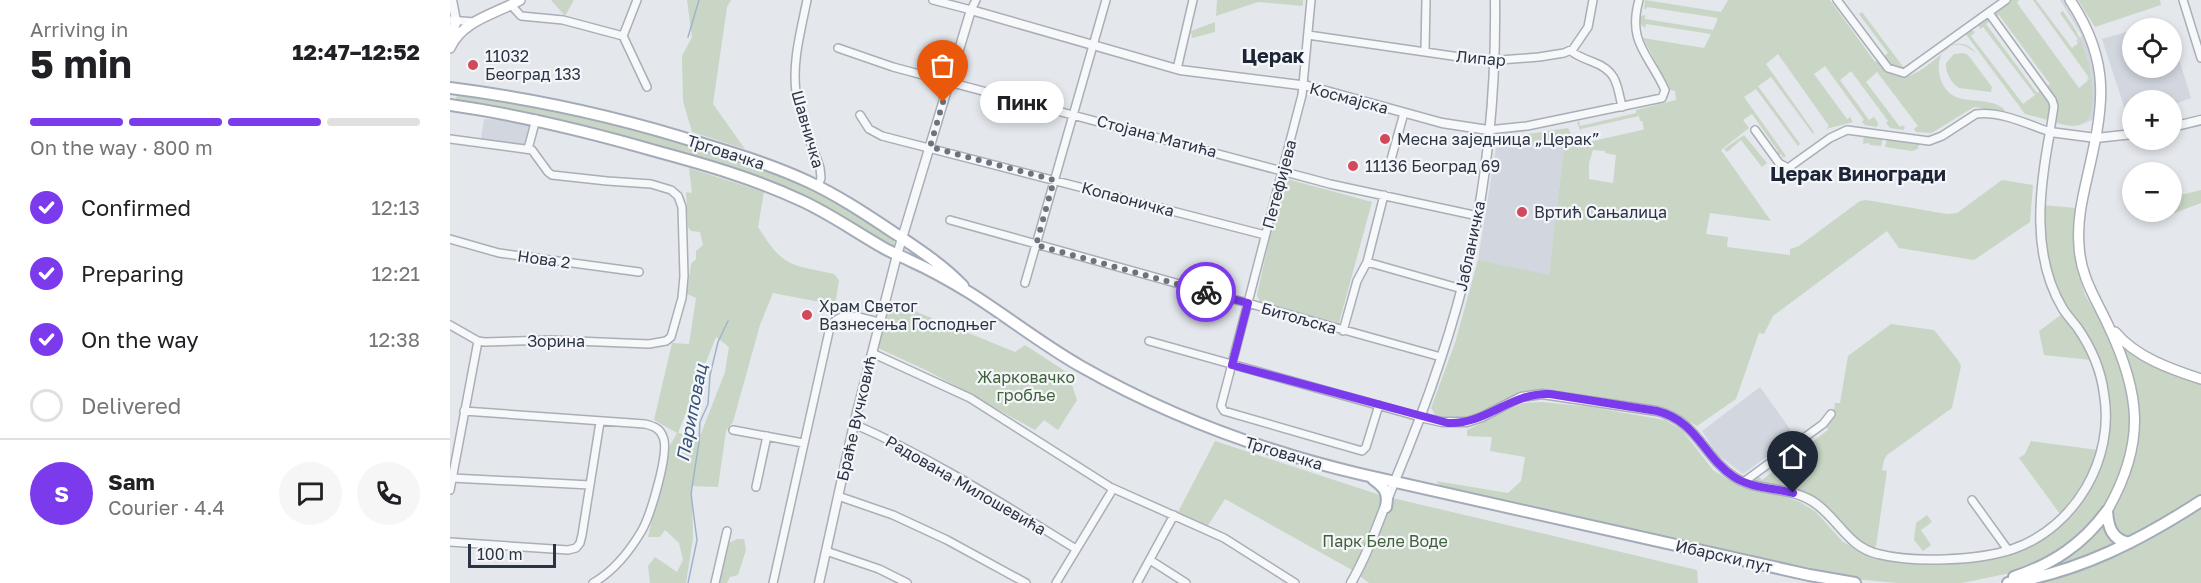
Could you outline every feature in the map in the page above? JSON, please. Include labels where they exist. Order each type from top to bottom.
[{"type":"main road","points":[[451,37],[474,22],[520,0]]},
{"type":"main road","points":[[2002,583],[2074,548],[2094,528],[2108,511],[2127,467],[2134,440],[2136,418],[2130,380],[2108,323],[2089,288],[2082,265],[2079,244],[2080,212],[2096,138],[2101,100],[2099,67],[2090,34],[2070,0]]},
{"type":"main road","points":[[450,48],[453,20]]},
{"type":"main road","name":"Трговачка","points":[[450,88],[541,101],[634,123],[757,161],[818,187],[854,207],[945,269],[969,293]]},
{"type":"main road","name":"Трговачка","points":[[450,105],[536,119],[675,156],[753,180],[810,205],[969,293],[1081,367],[1181,417],[1273,450],[1370,477],[1629,534]]},
{"type":"main road","points":[[2108,323],[2123,342],[2139,353],[2201,379]]},
{"type":"main road","points":[[1370,477],[1386,491],[1388,499],[1386,507]]},
{"type":"main road","points":[[2008,583],[2038,578],[2129,543],[2201,501]]},
{"type":"main road","points":[[2108,511],[2110,528],[2114,536],[2120,541],[2129,543]]},
{"type":"main road","name":"Ибарски пут","points":[[1629,534],[1809,575],[1855,583]]},
{"type":"street","points":[[452,0],[453,20],[474,22]]},
{"type":"street","points":[[637,0],[623,36],[647,87]]},
{"type":"street","name":"Шавничка","points":[[807,0],[796,59],[795,83],[800,110],[820,170],[821,178],[818,187]]},
{"type":"street","name":"Космајска","points":[[933,0],[1177,69],[1335,92],[1443,123],[1488,130],[1519,127],[1659,99],[1665,93],[1658,74],[1637,39],[1634,25],[1639,0]]},
{"type":"street","points":[[971,10],[975,0]]},
{"type":"street","points":[[1025,283],[1106,0]]},
{"type":"street","points":[[1177,69],[1193,0]]},
{"type":"street","name":"Петефијева","points":[[1311,0],[1303,86],[1221,406],[1224,411],[1362,451],[1366,447],[1379,405]]},
{"type":"street","points":[[1425,51],[1426,0]]},
{"type":"street","name":"Јабланичка","points":[[1351,583],[1373,539],[1399,474],[1441,357],[1462,289],[1478,216],[1486,164],[1494,61],[1495,0]]},
{"type":"street","points":[[1593,0],[1588,27],[1584,36],[1571,51],[1610,71],[1616,80],[1622,107]]},
{"type":"street","points":[[1837,0],[1888,68],[1904,73],[2006,0]]},
{"type":"street","points":[[2183,0],[2201,58]]},
{"type":"street","points":[[511,5],[521,16],[563,20],[623,36]]},
{"type":"street","name":"Браће Вучковић","points":[[819,583],[854,424],[897,255],[971,10]]},
{"type":"street","points":[[1149,340],[1232,365],[1448,423],[1467,422],[1521,397],[1542,394],[1657,411],[1673,416],[1686,424],[1719,464],[1734,477],[1745,482],[1804,496],[1822,508],[1859,546],[1877,554],[1928,559],[1955,558],[2008,550],[2027,543],[2048,530],[2075,504],[2094,472],[2105,432],[2106,407],[2100,375],[2087,344],[2063,309],[2042,250],[2040,210],[2054,106],[1989,13]]},
{"type":"street","name":"Липар","points":[[1308,35],[1494,61],[1539,57],[1571,51]]},
{"type":"street","name":"Стојана Матића","points":[[838,48],[873,61],[1282,169],[1330,184],[1478,216]]},
{"type":"street","points":[[1390,163],[1404,113]]},
{"type":"street","points":[[1755,130],[1779,163],[1788,168],[1830,138],[1848,130],[1929,141],[1942,136],[1976,114],[1982,113],[2001,116],[2050,132],[2096,138],[2122,135]]},
{"type":"street","name":"Копаоничка","points":[[860,116],[869,129],[877,134],[1265,235]]},
{"type":"street","points":[[450,139],[528,149],[536,119]]},
{"type":"street","points":[[2182,125],[2201,120]]},
{"type":"street","name":"Зорина","points":[[450,325],[478,341],[562,340],[642,344],[666,341],[671,337],[684,276],[680,199],[671,190],[651,184],[607,182],[552,175],[535,152],[528,149]]},
{"type":"street","points":[[1343,331],[1357,281],[1367,262],[1384,195]]},
{"type":"street","name":"Битољска","points":[[950,220],[1441,357]]},
{"type":"street","name":"Нова 2","points":[[450,239],[499,253],[639,272]]},
{"type":"street","points":[[1367,262],[1462,289]]},
{"type":"street","points":[[773,583],[831,324],[843,315],[880,322]]},
{"type":"street","points":[[450,490],[478,341]]},
{"type":"street","points":[[872,353],[970,398],[1113,489],[1224,538],[1295,583]]},
{"type":"street","points":[[464,411],[645,424],[655,427],[664,438],[665,448],[649,514],[630,548],[603,580],[593,583]]},
{"type":"street","points":[[1745,482],[1823,424],[1831,414]]},
{"type":"street","points":[[450,542],[573,550],[581,540],[600,422]]},
{"type":"street","name":"Радована Милошевића","points":[[854,424],[894,441],[953,473],[1076,549]]},
{"type":"street","points":[[733,430],[803,443]]},
{"type":"street","points":[[756,487],[767,436]]},
{"type":"street","points":[[452,478],[590,485]]},
{"type":"street","points":[[1056,583],[1113,489]]},
{"type":"street","points":[[838,496],[893,515],[947,540],[1026,583]]},
{"type":"street","points":[[1972,500],[2008,550]]},
{"type":"street","points":[[1137,583],[1174,515]]},
{"type":"street","points":[[714,583],[727,531]]},
{"type":"street","points":[[826,552],[879,569],[907,583]]},
{"type":"street","points":[[1150,560],[1186,583]]},
{"type":"shaded area","points":[[2060,0],[2064,0],[2067,4],[2092,53],[2097,78],[2094,119],[2083,124],[2088,74],[2076,40],[2082,36]]},
{"type":"shaded area","points":[[2122,33],[2122,78],[2182,78],[2182,69],[2191,98],[2182,101],[2182,90],[2122,90],[2122,101],[2102,39]]},
{"type":"shaded area","points":[[484,119],[508,120],[528,125],[531,129],[525,145],[481,139]]},
{"type":"shaded area","name":"Вртић Сањалица","points":[[1565,138],[1549,276],[1478,260],[1496,148]]},
{"type":"shaded area","points":[[1760,387],[1795,436],[1743,474],[1718,455],[1702,431]]},
{"type":"green space","points":[[551,0],[574,0],[565,16]]},
{"type":"green space","points":[[687,0],[731,0],[727,7],[713,104],[745,149],[692,132],[683,101],[682,56],[692,37]]},
{"type":"green space","points":[[1217,0],[1303,0],[1303,6],[1258,2],[1216,16]]},
{"type":"green space","points":[[1645,0],[1721,12],[1728,0],[1830,0],[1875,62],[1879,60],[1888,71],[1897,76],[1915,73],[1943,52],[1940,58],[1939,73],[1945,88],[1951,94],[1965,100],[1998,105],[2005,110],[2004,112],[1974,107],[1931,133],[1916,132],[1914,129],[1918,126],[1877,72],[1866,82],[1900,127],[1903,125],[1905,128],[1903,130],[1890,128],[1886,123],[1888,121],[1851,71],[1840,80],[1869,120],[1874,117],[1878,123],[1877,127],[1865,125],[1862,122],[1864,120],[1825,66],[1814,74],[1847,119],[1850,117],[1853,122],[1826,129],[1829,126],[1778,54],[1766,64],[1814,132],[1813,134],[1771,77],[1758,86],[1800,144],[1798,146],[1756,89],[1744,97],[1786,156],[1783,158],[1781,154],[1777,157],[1778,151],[1752,114],[1743,120],[1749,128],[1721,150],[1771,221],[1710,213],[1706,234],[1728,237],[1727,247],[1790,255],[1790,249],[1799,246],[1860,201],[1866,200],[1947,214],[1957,213],[2002,180],[2033,185],[2030,222],[1974,260],[1899,248],[1887,231],[1773,316],[1764,334],[1759,333],[1736,399],[1697,426],[1676,414],[1552,391],[1519,394],[1471,417],[1449,419],[1436,416],[1431,408],[1455,343],[1478,260],[1549,275],[1565,138],[1504,146],[1503,133],[1506,133],[1508,137],[1568,128],[1574,139],[1583,139],[1584,143],[1644,129],[1639,116],[1581,129],[1581,132],[1577,122],[1579,121],[1580,126],[1636,113],[1636,110],[1676,100],[1675,91],[1670,90],[1643,38],[1704,48],[1711,34],[1646,24],[1645,28],[1639,23],[1641,16],[1645,15],[1645,19],[1713,30],[1718,18],[1647,7],[1644,9]],"holes":[[[1593,150],[1605,151],[1605,153],[1616,155],[1613,183],[1589,179],[1589,163]]]},
{"type":"green space","points":[[2011,0],[2019,0],[2017,3],[2079,88],[2090,79],[2033,0],[2036,0],[2072,48],[2080,42],[2060,13],[2063,11],[2077,32],[2090,70],[2093,97],[2088,118],[2082,124],[2072,126],[2055,122],[2046,87],[2050,84],[1999,15],[1995,18],[1993,15],[1996,10]]},
{"type":"green space","points":[[2078,0],[2160,0],[2161,5],[2095,27]]},
{"type":"green space","points":[[1862,12],[1904,68],[1892,66],[1884,56],[1888,53],[1859,14]]},
{"type":"green space","points":[[1984,19],[1990,21],[1986,24],[2037,93],[2041,90],[2050,103],[2048,120],[2025,114],[1965,33],[1969,29],[1975,32],[1971,36],[2023,104],[2035,95],[1983,27],[1980,29],[1978,24]]},
{"type":"green space","points":[[1215,22],[1215,32],[1192,38],[1191,31]]},
{"type":"green space","points":[[1955,44],[1965,45],[1976,53],[1965,46],[1950,46]]},
{"type":"green space","points":[[1954,54],[1968,55],[1992,87],[1991,92],[1959,88],[1951,80],[1946,70],[1946,63]]},
{"type":"green space","points":[[460,95],[609,120],[756,165],[825,194],[893,238],[895,245],[887,245],[846,219],[774,185],[456,102],[456,97]]},
{"type":"green space","points":[[1744,135],[1767,163],[1762,167],[1741,140],[1727,152],[1724,149]]},
{"type":"green space","points":[[1864,135],[1883,138],[1881,146],[1863,144]]},
{"type":"green space","points":[[1887,138],[1919,143],[1918,149],[1912,151],[1885,147]]},
{"type":"green space","points":[[689,168],[764,192],[758,227],[775,250],[797,266],[834,274],[839,280],[835,305],[773,293],[760,325],[733,422],[726,431],[718,487],[692,486],[693,538],[686,583],[650,583],[648,566],[655,557],[677,572],[683,560],[679,543],[665,530],[660,537],[648,537],[668,449],[677,433],[654,420],[672,343],[689,344],[696,298],[687,294],[691,264],[696,259],[696,251],[703,245],[700,232],[691,231],[688,227],[686,192],[692,193]],"holes":[[[716,337],[729,347],[725,372],[700,436],[678,433]]]},
{"type":"green space","points":[[1287,179],[1372,202],[1339,323],[1260,302],[1257,295],[1282,181]]},
{"type":"green space","points":[[2201,190],[2201,203],[2182,210],[2182,195]]},
{"type":"green space","points":[[2043,205],[2076,208],[2073,223],[2078,273],[2085,295],[2107,331],[2119,358],[2131,395],[2131,442],[2113,495],[2079,539],[2025,570],[1962,583],[1897,583],[1854,579],[1443,488],[1436,481],[1508,493],[1521,481],[1525,457],[1490,451],[1492,437],[1467,436],[1467,430],[1523,403],[1542,402],[1591,407],[1665,420],[1682,430],[1713,470],[1741,487],[1800,502],[1816,512],[1843,542],[1875,558],[1939,563],[2040,539],[2094,477],[2107,393],[2062,300],[2054,277],[2044,240]]},
{"type":"green space","name":"Жарковачко гробље","points":[[890,301],[1015,352],[1025,345],[1068,373],[1077,400],[1058,430],[1044,420],[1035,430],[928,371],[878,348]]},
{"type":"green space","points":[[2062,314],[2091,360],[2044,355],[2039,331]]},
{"type":"green space","points":[[1891,324],[1934,330],[1961,366],[1952,408],[1887,455],[1884,460],[1882,470],[1887,471],[1876,546],[1872,549],[1861,544],[1799,491],[1756,482],[1755,479],[1758,476],[1762,480],[1828,430],[1826,425],[1833,417],[1835,403],[1840,403],[1848,356]]},
{"type":"green space","points":[[2120,343],[2201,380],[2201,496],[2165,520],[2127,538],[2115,532],[2111,514],[2135,455],[2138,406],[2132,374]]},
{"type":"green space","name":"Парк Беле Воде","points":[[1215,441],[1380,495],[1697,570],[1698,583],[1369,583],[1352,570],[1225,499],[1207,527],[1177,514]]},
{"type":"green space","points":[[2031,441],[2098,450],[2082,489],[2060,514],[2019,458],[2025,454]]},
{"type":"green space","points":[[2201,508],[2201,583],[2040,583],[2133,546]]},
{"type":"green space","points":[[1927,515],[1932,522],[1921,530],[1931,545],[1923,551],[1914,540],[1916,523]]},
{"type":"green space","points":[[2102,521],[2118,543],[2095,554],[2036,574]]},
{"type":"green space","points":[[737,539],[744,539],[746,550],[738,575],[730,577],[727,583],[718,583],[727,544]]},
{"type":"waterway","name":"Париповац","points":[[688,37],[699,0]]},
{"type":"waterway","name":"Париповац","points":[[688,583],[697,540],[691,494],[700,422],[708,404],[710,375],[718,342],[728,321]]},
{"type":"way so far","points":[[943,102],[930,147],[1054,180],[1036,245],[1206,292]]},
{"type":"place","name":"11032 Београд 133","points":[[473,65]]},
{"type":"place","name":"Пинк","points":[[943,102]]},
{"type":"place","name":"Месна заједница „Церак”","points":[[1385,139]]},
{"type":"place","name":"11136 Београд 69","points":[[1353,166]]},
{"type":"place","name":"Вртић Сањалица","points":[[1522,212]]},
{"type":"place","name":"Храм Светог Вазнесења Господњег","points":[[807,315]]},
{"type":"district","name":"Церак","points":[[1273,56]]},
{"type":"district","name":"Церак Виногради","points":[[1858,174]]},
{"type":"route","points":[[1206,292],[1248,303],[1232,365],[1448,423],[1474,420],[1521,397],[1535,394],[1550,394],[1663,412],[1691,428],[1719,464],[1738,479],[1793,493]]}]
